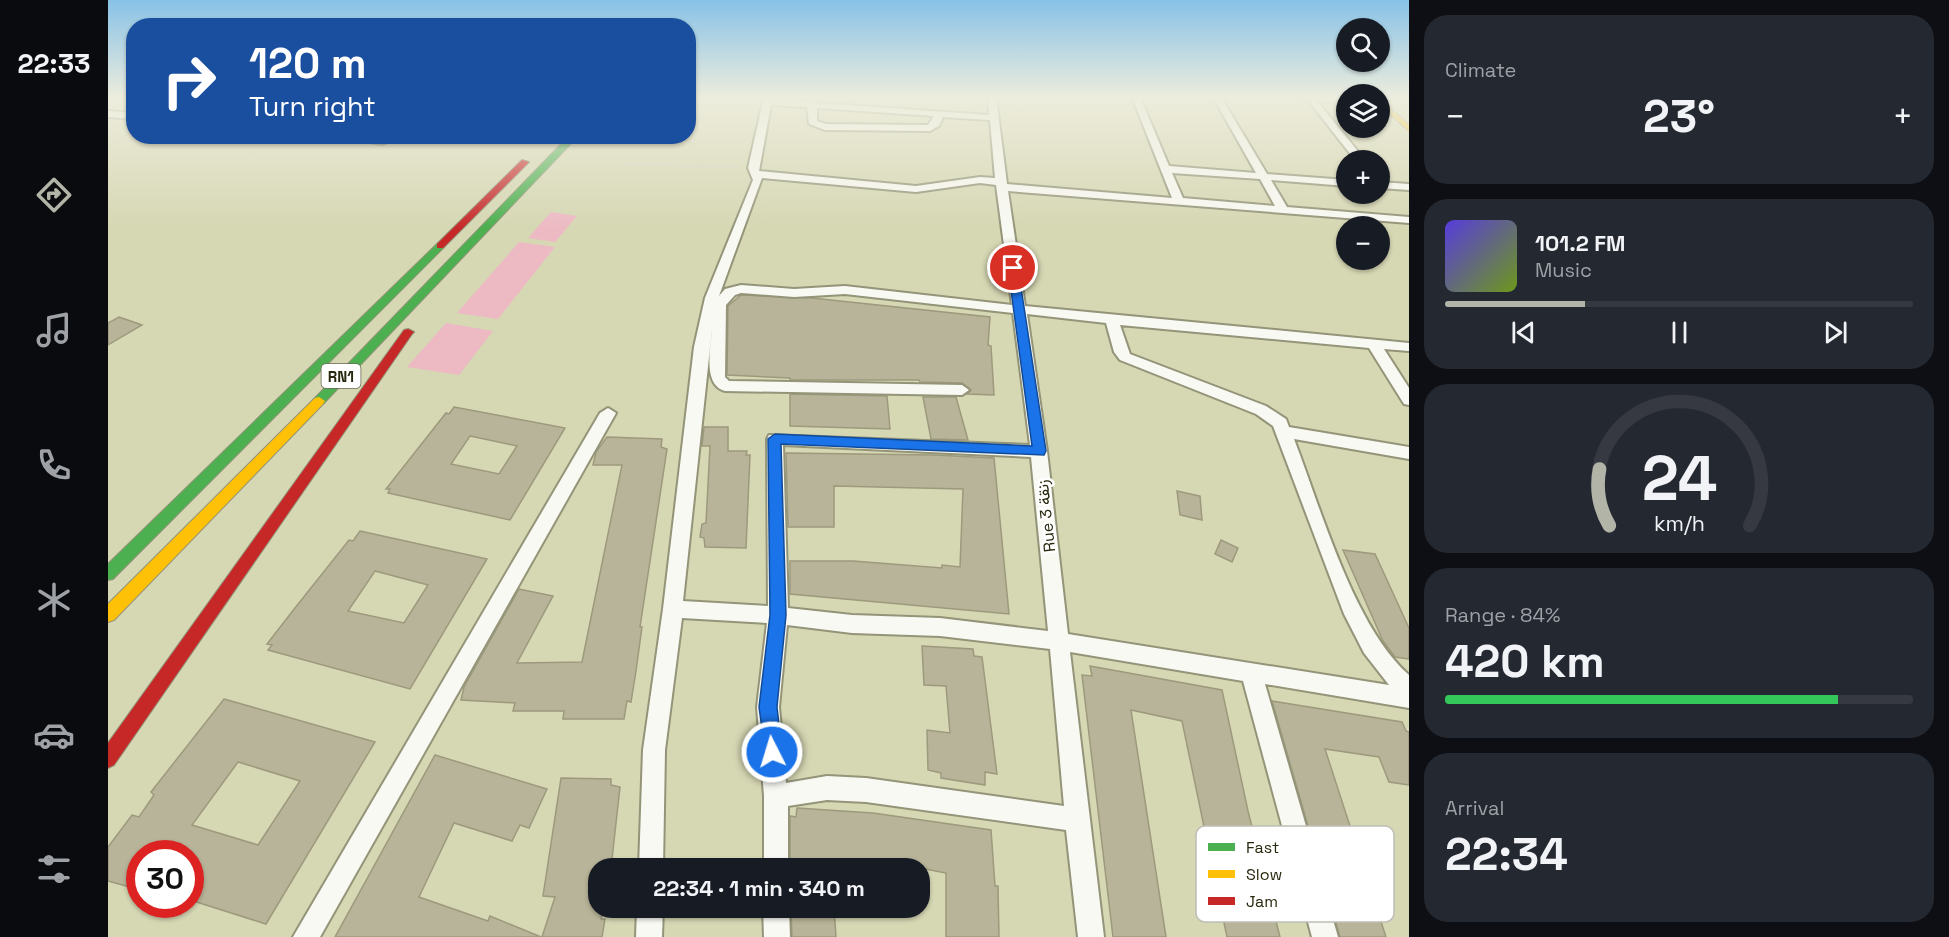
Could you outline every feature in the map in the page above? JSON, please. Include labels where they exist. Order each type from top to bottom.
[{"type":"main road","name":"RN1","points":[[108,615],[281,436],[488,230],[567,144]]},
{"type":"main road","name":"RN1","points":[[108,574],[533,153]]},
{"type":"main road","points":[[108,759],[388,357],[488,230]]},
{"type":"main road","points":[[125,537],[414,271]]},
{"type":"street","points":[[651,858],[654,750],[673,609],[701,347],[712,298],[758,180],[755,171],[760,141]]},
{"type":"street","name":"Rue 3 زنقة","points":[[996,141],[1000,184],[1039,451],[1076,820],[1091,937]]},
{"type":"street","points":[[1154,141],[1179,202]]},
{"type":"street","points":[[1242,141],[1284,211]]},
{"type":"street","points":[[1166,169],[1336,182]]},
{"type":"street","points":[[755,171],[916,189],[980,180],[1179,202],[1409,220]]},
{"type":"street","points":[[1390,186],[1409,187]]},
{"type":"street","points":[[963,390],[725,386],[718,378],[719,304],[729,292],[741,289],[794,293],[838,290],[1112,320],[1409,347]]},
{"type":"street","points":[[1112,320],[1121,352],[1125,357],[1267,413],[1278,420],[1326,546],[1364,636],[1378,659],[1409,689]]},
{"type":"street","points":[[1374,344],[1409,400]]},
{"type":"street","points":[[306,937],[608,413]]},
{"type":"street","points":[[1284,432],[1409,453]]},
{"type":"street","points":[[776,858],[776,796],[768,707],[778,615],[775,439],[1039,451]]},
{"type":"street","points":[[673,609],[778,615],[852,624],[940,627],[1058,641],[1409,698]]},
{"type":"street","points":[[1251,671],[1294,826]]},
{"type":"street","points":[[776,796],[827,788],[866,790],[1076,820]]},
{"type":"street","points":[[650,918],[650,937]]},
{"type":"street","points":[[776,918],[777,937]]},
{"type":"street","points":[[1321,922],[1325,937]]},
{"type":"path","points":[[625,165],[658,163],[755,171]]},
{"type":"shaded area","points":[[551,212],[577,216],[555,242],[528,238]]},
{"type":"shaded area","points":[[519,242],[555,247],[498,319],[457,313]]},
{"type":"shaded area","points":[[446,323],[493,331],[459,375],[407,367]]},
{"type":"building","points":[[741,295],[812,298],[990,317],[988,345],[991,346],[994,395],[967,394],[971,390],[962,383],[920,382],[919,380],[790,380],[790,378],[727,375],[728,306]]},
{"type":"building","points":[[119,317],[142,325],[108,345],[108,323]]},
{"type":"building","points":[[790,394],[887,396],[890,429],[790,426]]},
{"type":"building","points":[[923,397],[956,397],[968,440],[931,439]]},
{"type":"building","points":[[454,407],[565,428],[510,520],[388,493],[390,489],[386,489],[446,413],[449,414]],"holes":[[[470,436],[517,446],[499,474],[451,464]]]},
{"type":"building","points":[[704,427],[728,427],[728,451],[747,451],[746,455],[750,455],[746,548],[705,547],[704,538],[700,537],[702,524],[706,523],[710,446],[702,446]]},
{"type":"building","points":[[607,437],[662,439],[661,447],[667,449],[640,627],[642,627],[636,671],[631,702],[627,701],[624,719],[563,719],[564,711],[513,711],[515,703],[461,700],[464,687],[519,589],[553,596],[517,663],[582,662],[622,465],[593,465],[596,452]]},
{"type":"building","points":[[786,453],[994,458],[1009,614],[790,594],[790,561],[853,561],[942,568],[942,565],[960,567],[963,489],[834,486],[834,527],[788,527]]},
{"type":"building","points":[[1177,491],[1200,496],[1202,520],[1180,515]]},
{"type":"building","points":[[360,531],[487,559],[410,689],[268,650],[272,645],[267,644],[295,608],[349,540],[353,541]],"holes":[[[375,571],[428,585],[404,623],[348,611]]]},
{"type":"building","points":[[1221,540],[1238,548],[1232,562],[1215,554]]},
{"type":"building","points":[[1343,550],[1375,554],[1409,628],[1409,659],[1395,657],[1383,641]]},
{"type":"building","points":[[922,646],[973,649],[974,656],[982,657],[997,774],[985,772],[985,785],[941,778],[941,773],[928,770],[927,730],[950,733],[946,686],[924,685]]},
{"type":"building","points":[[1090,666],[1222,690],[1252,826],[1204,826],[1182,721],[1131,710],[1166,937],[1113,937],[1082,675],[1092,676]]},
{"type":"building","points":[[224,699],[375,742],[266,924],[204,904],[204,840],[126,840],[126,886],[108,881],[108,847],[132,815],[139,817],[154,795],[151,792]],"holes":[[[238,762],[300,781],[258,845],[192,825]]]},
{"type":"building","points":[[1272,701],[1402,722],[1406,731],[1409,732],[1409,785],[1389,782],[1379,757],[1325,749],[1350,826],[1308,826]]},
{"type":"building","points":[[435,755],[547,789],[529,828],[520,825],[512,841],[454,823],[419,897],[488,921],[490,916],[541,937],[335,937]]},
{"type":"building","points":[[561,778],[611,779],[611,785],[620,787],[612,858],[588,858],[588,918],[605,919],[602,937],[542,937],[555,897],[543,896]]},
{"type":"building","points":[[797,808],[873,813],[991,830],[995,886],[998,886],[999,937],[946,937],[946,873],[930,870],[930,858],[790,858],[790,816],[796,817]]},
{"type":"building","points":[[791,918],[835,918],[836,937],[792,937]]},
{"type":"building","points":[[1224,922],[1276,922],[1280,937],[1227,937]]},
{"type":"building","points":[[1336,922],[1381,922],[1386,937],[1340,937]]},
{"type":"traffic: fast","points":[[319,401],[566,144]]},
{"type":"traffic: fast","points":[[108,574],[440,246]]},
{"type":"traffic: slow","points":[[108,615],[319,401]]},
{"type":"traffic: jam","points":[[440,246],[525,162]]},
{"type":"traffic: jam","points":[[108,759],[408,332]]},
{"type":"route","points":[[772,752],[768,707],[778,615],[775,439],[1039,451],[1013,268]]}]
